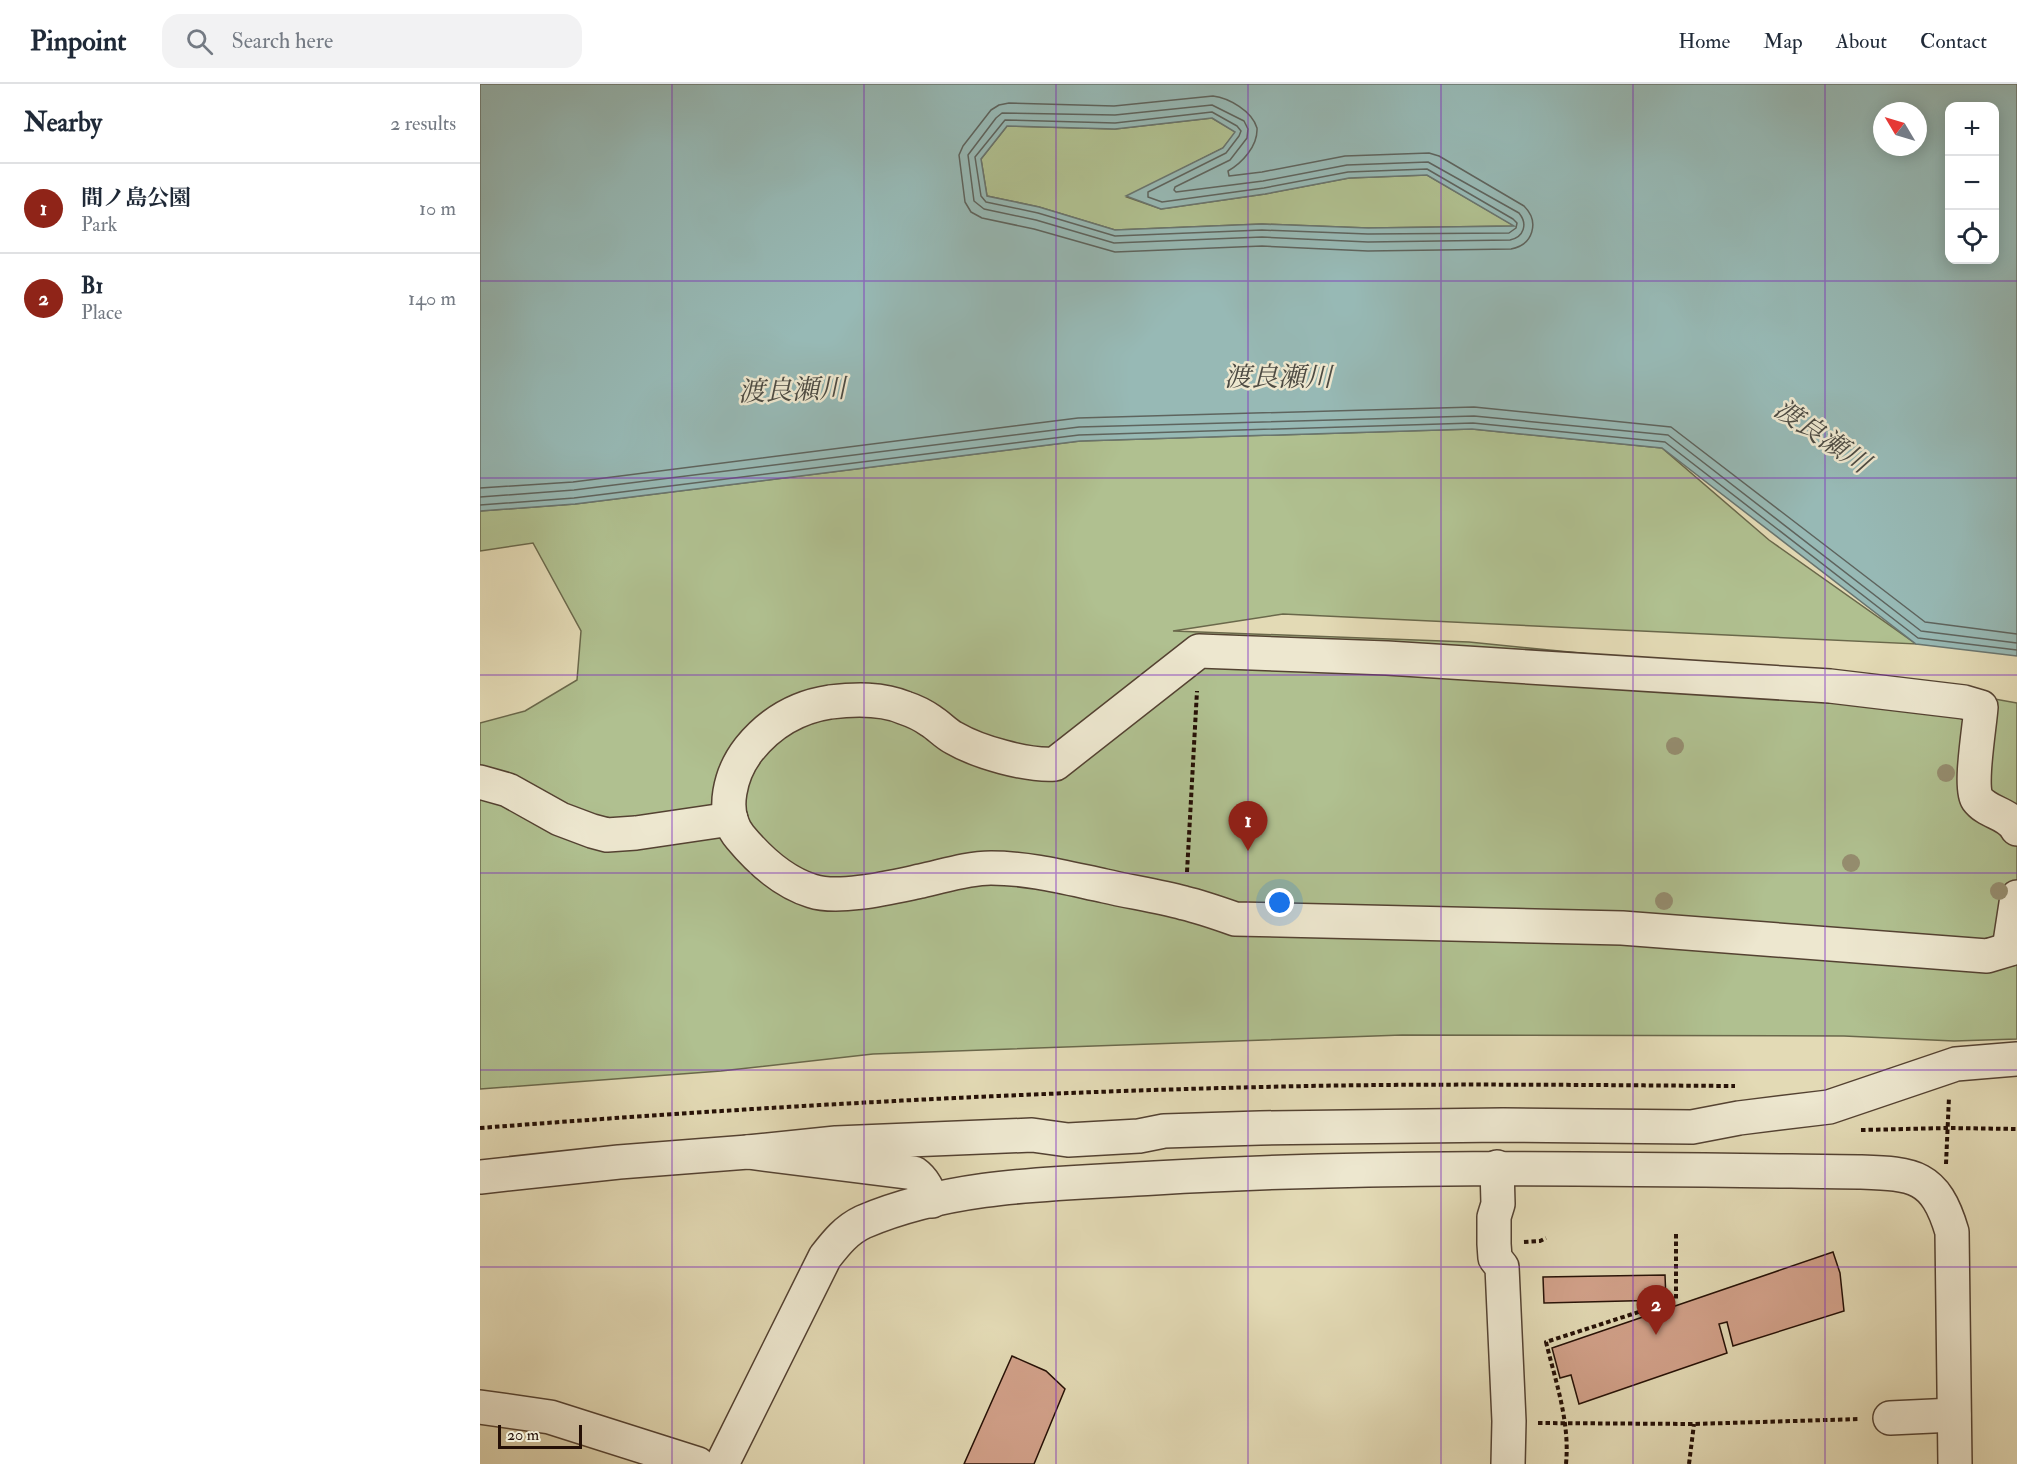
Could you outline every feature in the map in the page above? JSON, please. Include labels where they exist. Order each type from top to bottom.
[{"type":"street","points":[[2017,829],[2007,816],[1991,810],[1976,799],[1973,786],[1982,707],[1964,702],[1830,686],[1387,658],[1199,651],[1055,765],[1040,765],[973,748],[951,737],[930,720],[904,707],[880,701],[848,700],[803,708],[783,718],[760,735],[746,753],[730,788],[728,805],[737,833],[769,868],[812,891],[838,895],[920,881],[955,872],[990,868],[1043,872],[1186,903],[1235,919],[1622,928],[1987,956],[2013,948],[2017,896]]},
{"type":"street","points":[[480,782],[508,790],[560,819],[608,835],[731,819]]},
{"type":"street","points":[[480,1177],[619,1161],[836,1143],[1032,1135],[1068,1140],[1139,1136],[1164,1131],[1260,1128],[1503,1125],[1692,1127],[1739,1118],[1829,1107],[1956,1064],[2017,1059]]},
{"type":"street","points":[[748,1152],[914,1173],[926,1185],[932,1201]]},
{"type":"street","points":[[1497,1167],[1498,1204],[1494,1217],[1494,1244],[1495,1258],[1502,1267],[1509,1421],[1508,1464]]},
{"type":"street","points":[[722,1464],[825,1257],[839,1238],[861,1223],[932,1201],[1010,1187],[1260,1172],[1497,1167],[1859,1172],[1902,1174],[1919,1179],[1933,1192],[1946,1210],[1952,1232],[1955,1464]]},
{"type":"street","points":[[480,1407],[550,1417],[698,1464]]},
{"type":"street","points":[[1890,1418],[1954,1415]]},
{"type":"path","points":[[1186,903],[1199,651]]},
{"type":"path","points":[[1651,1097],[1653,1085]]},
{"type":"path","points":[[480,1128],[704,1111],[915,1100],[1259,1087],[1736,1086]]},
{"type":"path","points":[[1259,1087],[1260,1093]]},
{"type":"path","points":[[915,1100],[916,1112]]},
{"type":"path","points":[[1947,1164],[1949,1100]]},
{"type":"path","points":[[1854,1131],[1948,1128],[2017,1129]]},
{"type":"path","points":[[1566,1464],[1568,1445],[1566,1423],[1546,1342],[1676,1300],[1676,1234]]},
{"type":"path","points":[[1522,1242],[1540,1241],[1546,1238]]},
{"type":"path","points":[[1528,1423],[1694,1425],[1890,1418]]},
{"type":"path","points":[[1689,1464],[1694,1425]]},
{"type":"green space","points":[[1212,118],[1236,132],[1223,148],[1127,197],[1161,209],[1265,194],[1349,178],[1427,175],[1515,226],[1368,228],[1262,224],[1115,230],[1039,207],[987,196],[981,159],[1007,126],[1115,129]]},
{"type":"green space","points":[[1472,429],[1662,448],[1769,540],[1916,644],[1283,614],[1173,631],[1469,642],[1933,688],[2017,703],[2017,1039],[1954,1041],[1844,1036],[1402,1035],[873,1054],[721,1071],[480,1089],[480,723],[525,711],[577,680],[581,631],[533,543],[480,551],[480,511],[575,504],[1080,441]]},
{"type":"water","name":"渡良瀬川","points":[[480,84],[2017,84],[2017,656],[1916,644],[1662,448],[1472,429],[1080,441],[575,504],[480,511]],"holes":[[[1212,118],[1235,132],[1223,148],[1126,196],[1161,209],[1265,194],[1349,178],[1427,175],[1514,226],[1368,228],[1262,224],[1115,230],[1039,207],[987,196],[981,159],[1007,126],[1115,129]]]},
{"type":"building","points":[[1833,1252],[1840,1273],[1844,1311],[1733,1346],[1727,1322],[1719,1324],[1727,1353],[1579,1404],[1571,1375],[1560,1378],[1552,1348]]},
{"type":"building","points":[[1665,1275],[1666,1300],[1544,1303],[1543,1277]]},
{"type":"building","points":[[1012,1356],[1046,1371],[1065,1389],[1034,1464],[964,1464]]},
{"type":"place","name":"間ノ島公園","points":[[1248,851]]},
{"type":"place","name":"B1","points":[[1656,1335]]}]
